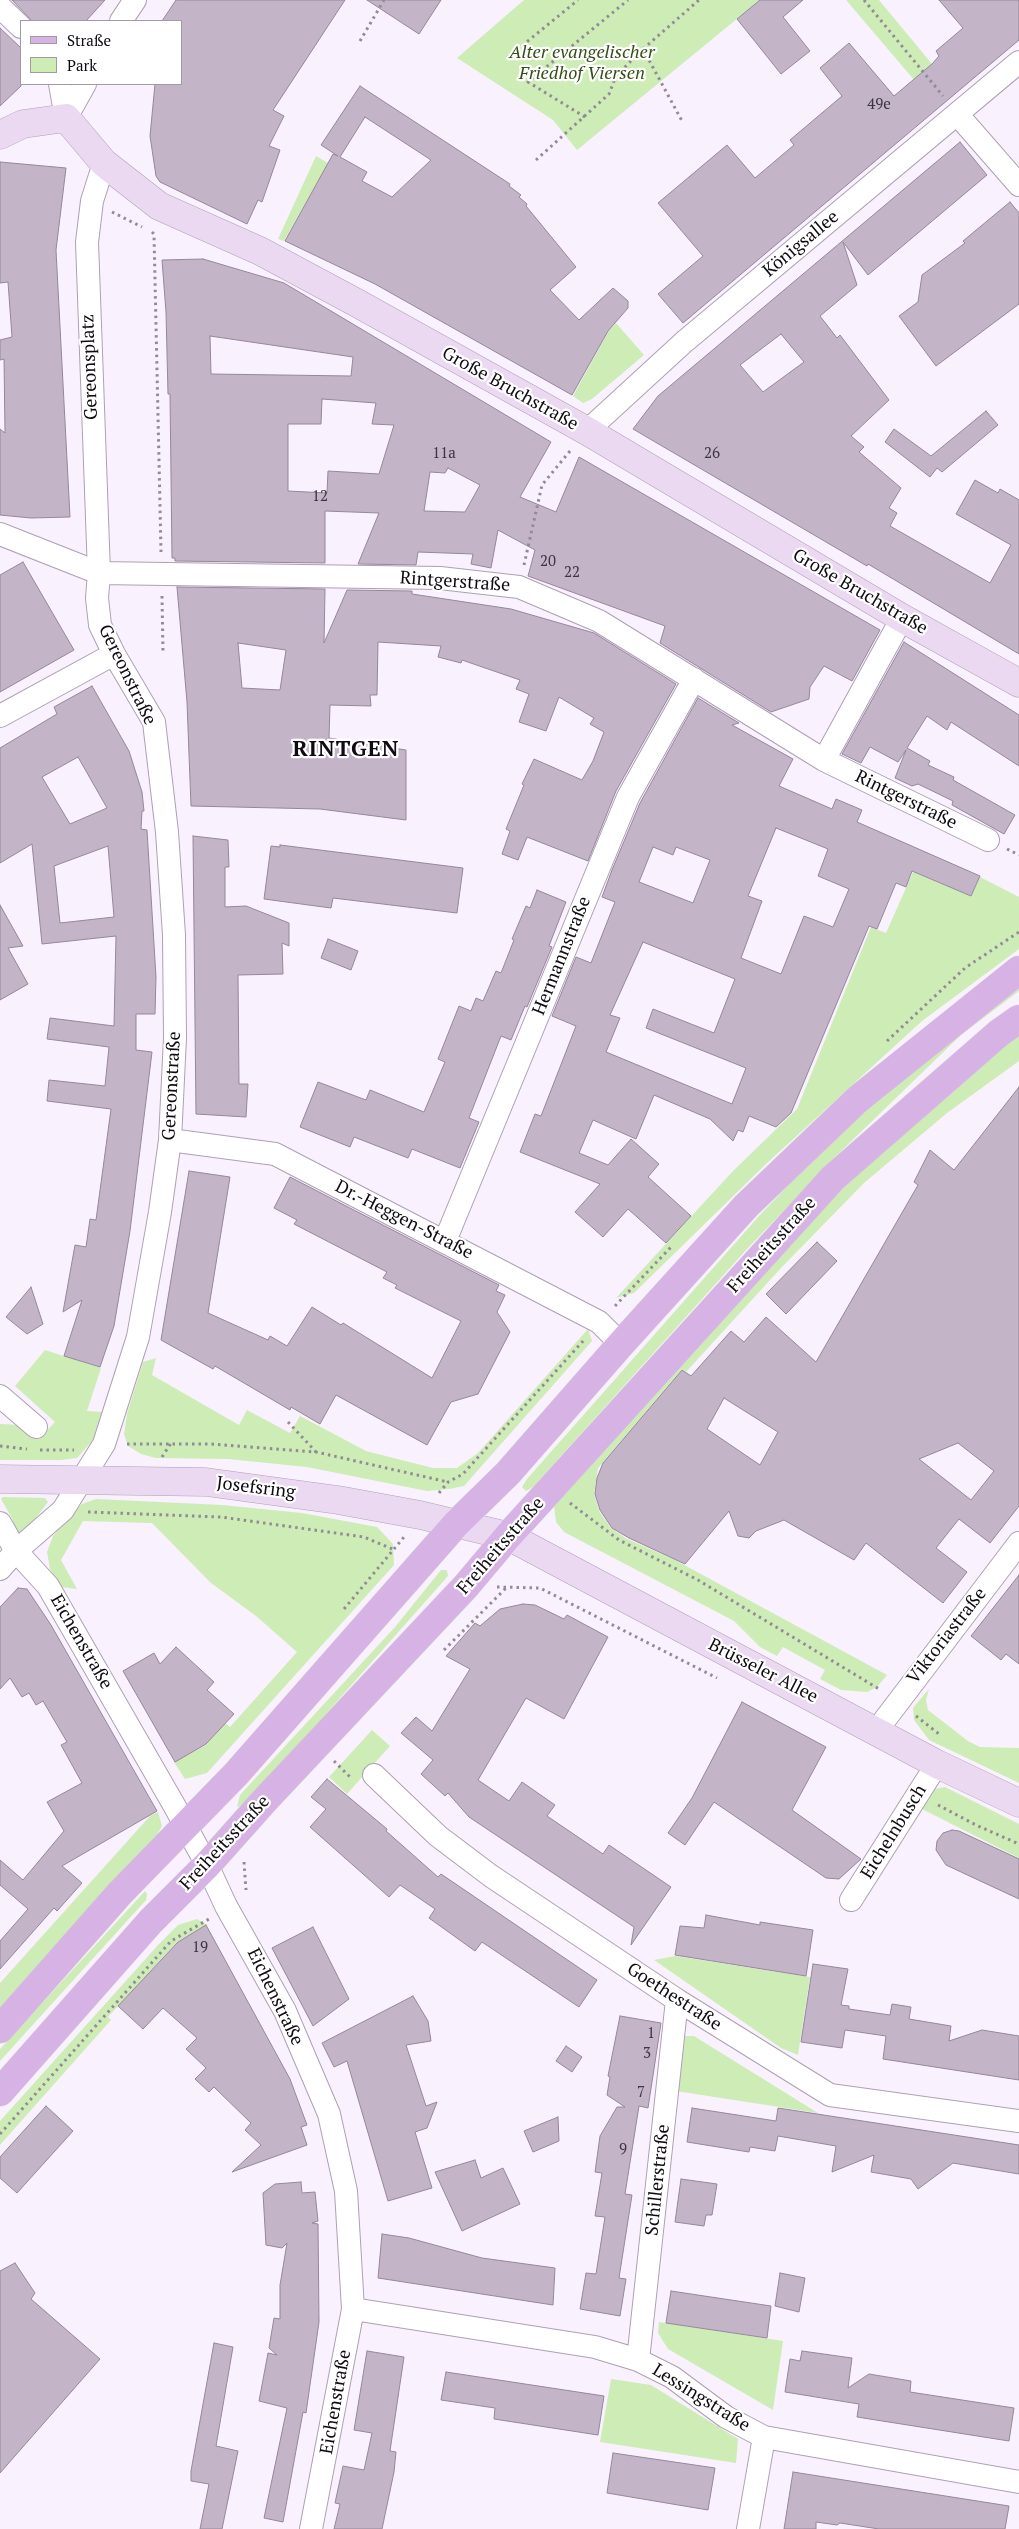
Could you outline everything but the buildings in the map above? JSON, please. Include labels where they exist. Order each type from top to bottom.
[{"type":"main road","points":[[2,134],[36,121],[66,118]]},
{"type":"main road","name":"Große Bruchstraße","points":[[66,118],[104,163],[159,206],[260,251],[587,431],[902,618],[1019,683]]},
{"type":"main road","points":[[0,2029],[120,1893],[236,1774],[456,1524],[508,1473],[746,1206],[858,1099],[1019,970]]},
{"type":"main road","name":"Freiheitsstraße","points":[[0,2092],[151,1921],[207,1865],[264,1801],[466,1586],[508,1536],[833,1178],[999,1032],[1019,1019]]},
{"type":"main road","name":"Josefsring","points":[[0,1479],[206,1482],[338,1500],[508,1536]]},
{"type":"main road","name":"Brüsseler Allee","points":[[508,1536],[665,1621],[877,1730],[938,1764],[1019,1803]]},
{"type":"street","points":[[122,20],[135,0]]},
{"type":"street","points":[[0,7],[20,26]]},
{"type":"street","name":"Königsallee","points":[[587,431],[684,342],[1019,62]]},
{"type":"street","points":[[60,85],[66,118]]},
{"type":"street","points":[[66,118],[83,85]]},
{"type":"street","points":[[957,114],[1019,185]]},
{"type":"street","name":"Gereonsplatz","points":[[99,572],[86,284],[87,242],[92,201],[104,163]]},
{"type":"street","name":"Rintgerstraße","points":[[0,534],[99,572],[440,578],[519,587],[598,621],[824,760],[988,840]]},
{"type":"street","name":"Gereonstraße","points":[[0,1569],[16,1551],[63,1510],[104,1444],[138,1337],[160,1212],[170,1140],[175,1038],[174,935],[166,822],[154,722],[114,654],[100,625],[97,598],[99,572]]},
{"type":"street","points":[[824,760],[902,618]]},
{"type":"street","points":[[0,716],[114,654]]},
{"type":"street","name":"Hermannstraße","points":[[445,1241],[628,797],[694,679]]},
{"type":"street","name":"Dr.-Heggen-Straße","points":[[170,1140],[275,1154],[599,1322],[621,1344]]},
{"type":"street","points":[[0,1396],[36,1427]]},
{"type":"street","name":"Eichenstraße","points":[[0,1523],[16,1551],[48,1586],[207,1865],[226,1906],[285,2011],[329,2114],[346,2191],[353,2309],[311,2529]]},
{"type":"street","name":"Viktoriastraße","points":[[877,1730],[1019,1543]]},
{"type":"street","name":"Eichelnbusch","points":[[851,1900],[938,1764]]},
{"type":"street","name":"Goethestraße","points":[[374,1775],[438,1836],[491,1876],[677,2000],[830,2095],[1019,2121]]},
{"type":"street","name":"Schillerstraße","points":[[638,2360],[677,2000]]},
{"type":"street","name":"Lessingstraße","points":[[353,2309],[595,2347],[638,2360],[672,2378],[726,2417],[764,2437],[1019,2482]]},
{"type":"street","points":[[748,2529],[764,2437]]},
{"type":"path","points":[[360,41],[384,0]]},
{"type":"path","points":[[507,58],[578,0]]},
{"type":"path","points":[[584,117],[528,82],[628,0]]},
{"type":"path","points":[[536,160],[608,94],[616,76],[642,49],[699,0]]},
{"type":"path","points":[[864,0],[957,114]]},
{"type":"path","points":[[642,49],[682,120]]},
{"type":"path","points":[[92,201],[154,234],[163,653]]},
{"type":"path","points":[[519,587],[542,485],[587,431]]},
{"type":"path","points":[[288,1422],[316,1452]]},
{"type":"path","points":[[0,1446],[54,1452],[104,1444],[210,1444],[316,1452],[448,1482]]},
{"type":"path","points":[[478,1458],[508,1473]]},
{"type":"path","points":[[550,1491],[576,1506],[619,1540],[698,1580],[898,1700],[941,1736]]},
{"type":"path","points":[[63,1510],[221,1517],[364,1537],[395,1550],[420,1566]]},
{"type":"path","points":[[466,1586],[540,1588],[724,1682]]},
{"type":"path","points":[[438,1657],[507,1587]]},
{"type":"path","points":[[327,1768],[341,1754]]},
{"type":"path","points":[[918,1794],[976,1825],[1019,1844]]},
{"type":"path","points":[[0,2134],[171,1942],[199,1926],[246,1891],[244,1861]]},
{"type":"green space","name":"Alter evangelischer Friedhof Viersen","points":[[524,0],[760,0],[577,150],[553,120],[457,58]]},
{"type":"green space","points":[[846,0],[879,0],[956,93],[938,108]]},
{"type":"green space","points":[[316,156],[328,163],[284,241],[278,239]]},
{"type":"green space","points":[[616,323],[644,355],[592,399],[583,403],[573,396],[608,332]]},
{"type":"green space","points":[[913,872],[971,896],[980,877],[1019,897],[1019,949],[922,1021],[766,1164],[634,1293],[616,1298],[733,1171],[797,1109],[871,927],[886,933]]},
{"type":"green space","points":[[1019,981],[1019,991],[961,1035],[836,1156],[747,1249],[533,1487],[526,1491],[522,1487],[527,1479],[759,1216],[822,1150],[955,1029]]},
{"type":"green space","points":[[1019,1034],[1019,1061],[947,1113],[864,1183],[781,1268],[686,1372],[682,1369],[598,1468],[594,1494],[599,1511],[611,1528],[627,1539],[675,1560],[887,1675],[877,1687],[867,1692],[841,1690],[820,1679],[825,1670],[783,1647],[777,1656],[760,1647],[734,1621],[564,1532],[556,1522],[554,1506],[560,1487],[804,1225],[872,1159]]},
{"type":"green space","points":[[588,1329],[592,1341],[464,1486],[427,1491],[307,1467],[228,1459],[156,1458],[141,1454],[128,1446],[124,1434],[127,1414],[143,1362],[156,1358],[152,1375],[239,1425],[247,1410],[290,1433],[300,1416],[366,1451],[433,1468],[457,1468],[478,1453]]},
{"type":"green space","points":[[45,1350],[101,1368],[87,1411],[102,1412],[93,1440],[77,1458],[61,1460],[0,1460],[0,1424],[22,1425],[39,1439],[55,1422],[15,1386]]},
{"type":"green space","points":[[3,1497],[45,1498],[48,1502],[35,1519],[19,1533],[15,1531],[13,1520],[1,1499]]},
{"type":"green space","points":[[96,1499],[222,1505],[302,1513],[377,1527],[393,1544],[394,1565],[207,1773],[185,1779],[174,1762],[206,1745],[225,1723],[230,1727],[297,1652],[256,1616],[211,1583],[152,1523],[83,1521],[61,1560],[77,1589],[61,1587],[50,1569],[47,1552],[53,1536],[82,1504]]},
{"type":"green space","points":[[441,1570],[447,1570],[448,1576],[247,1803],[237,1807],[240,1795],[395,1627]]},
{"type":"green space","points":[[929,1689],[926,1700],[928,1710],[968,1741],[980,1747],[1019,1748],[1019,1783],[929,1740],[914,1720],[913,1708]]},
{"type":"green space","points":[[372,1730],[390,1746],[347,1794],[329,1777]]},
{"type":"green space","points":[[945,1787],[1019,1824],[1019,1858],[922,1809],[935,1789]]},
{"type":"green space","points":[[158,1812],[162,1826],[157,1835],[0,2011],[0,1983],[150,1816]]},
{"type":"green space","points":[[145,1891],[147,1894],[146,1900],[0,2061],[0,2049]]},
{"type":"green space","points":[[197,1919],[207,1925],[178,1941],[108,2017],[111,2020],[0,2145],[0,2121],[159,1944],[178,1925]]},
{"type":"green space","points":[[675,1956],[810,1977],[798,2055],[781,2048],[654,1960]]},
{"type":"green space","points":[[685,2036],[694,2036],[818,2113],[676,2091]]},
{"type":"green space","points":[[659,2322],[783,2341],[773,2410],[668,2349],[658,2333]]},
{"type":"green space","points":[[611,2379],[651,2385],[738,2439],[736,2463],[600,2442]]},
{"type":"district","name":"RINTGEN","points":[[346,750]]}]
